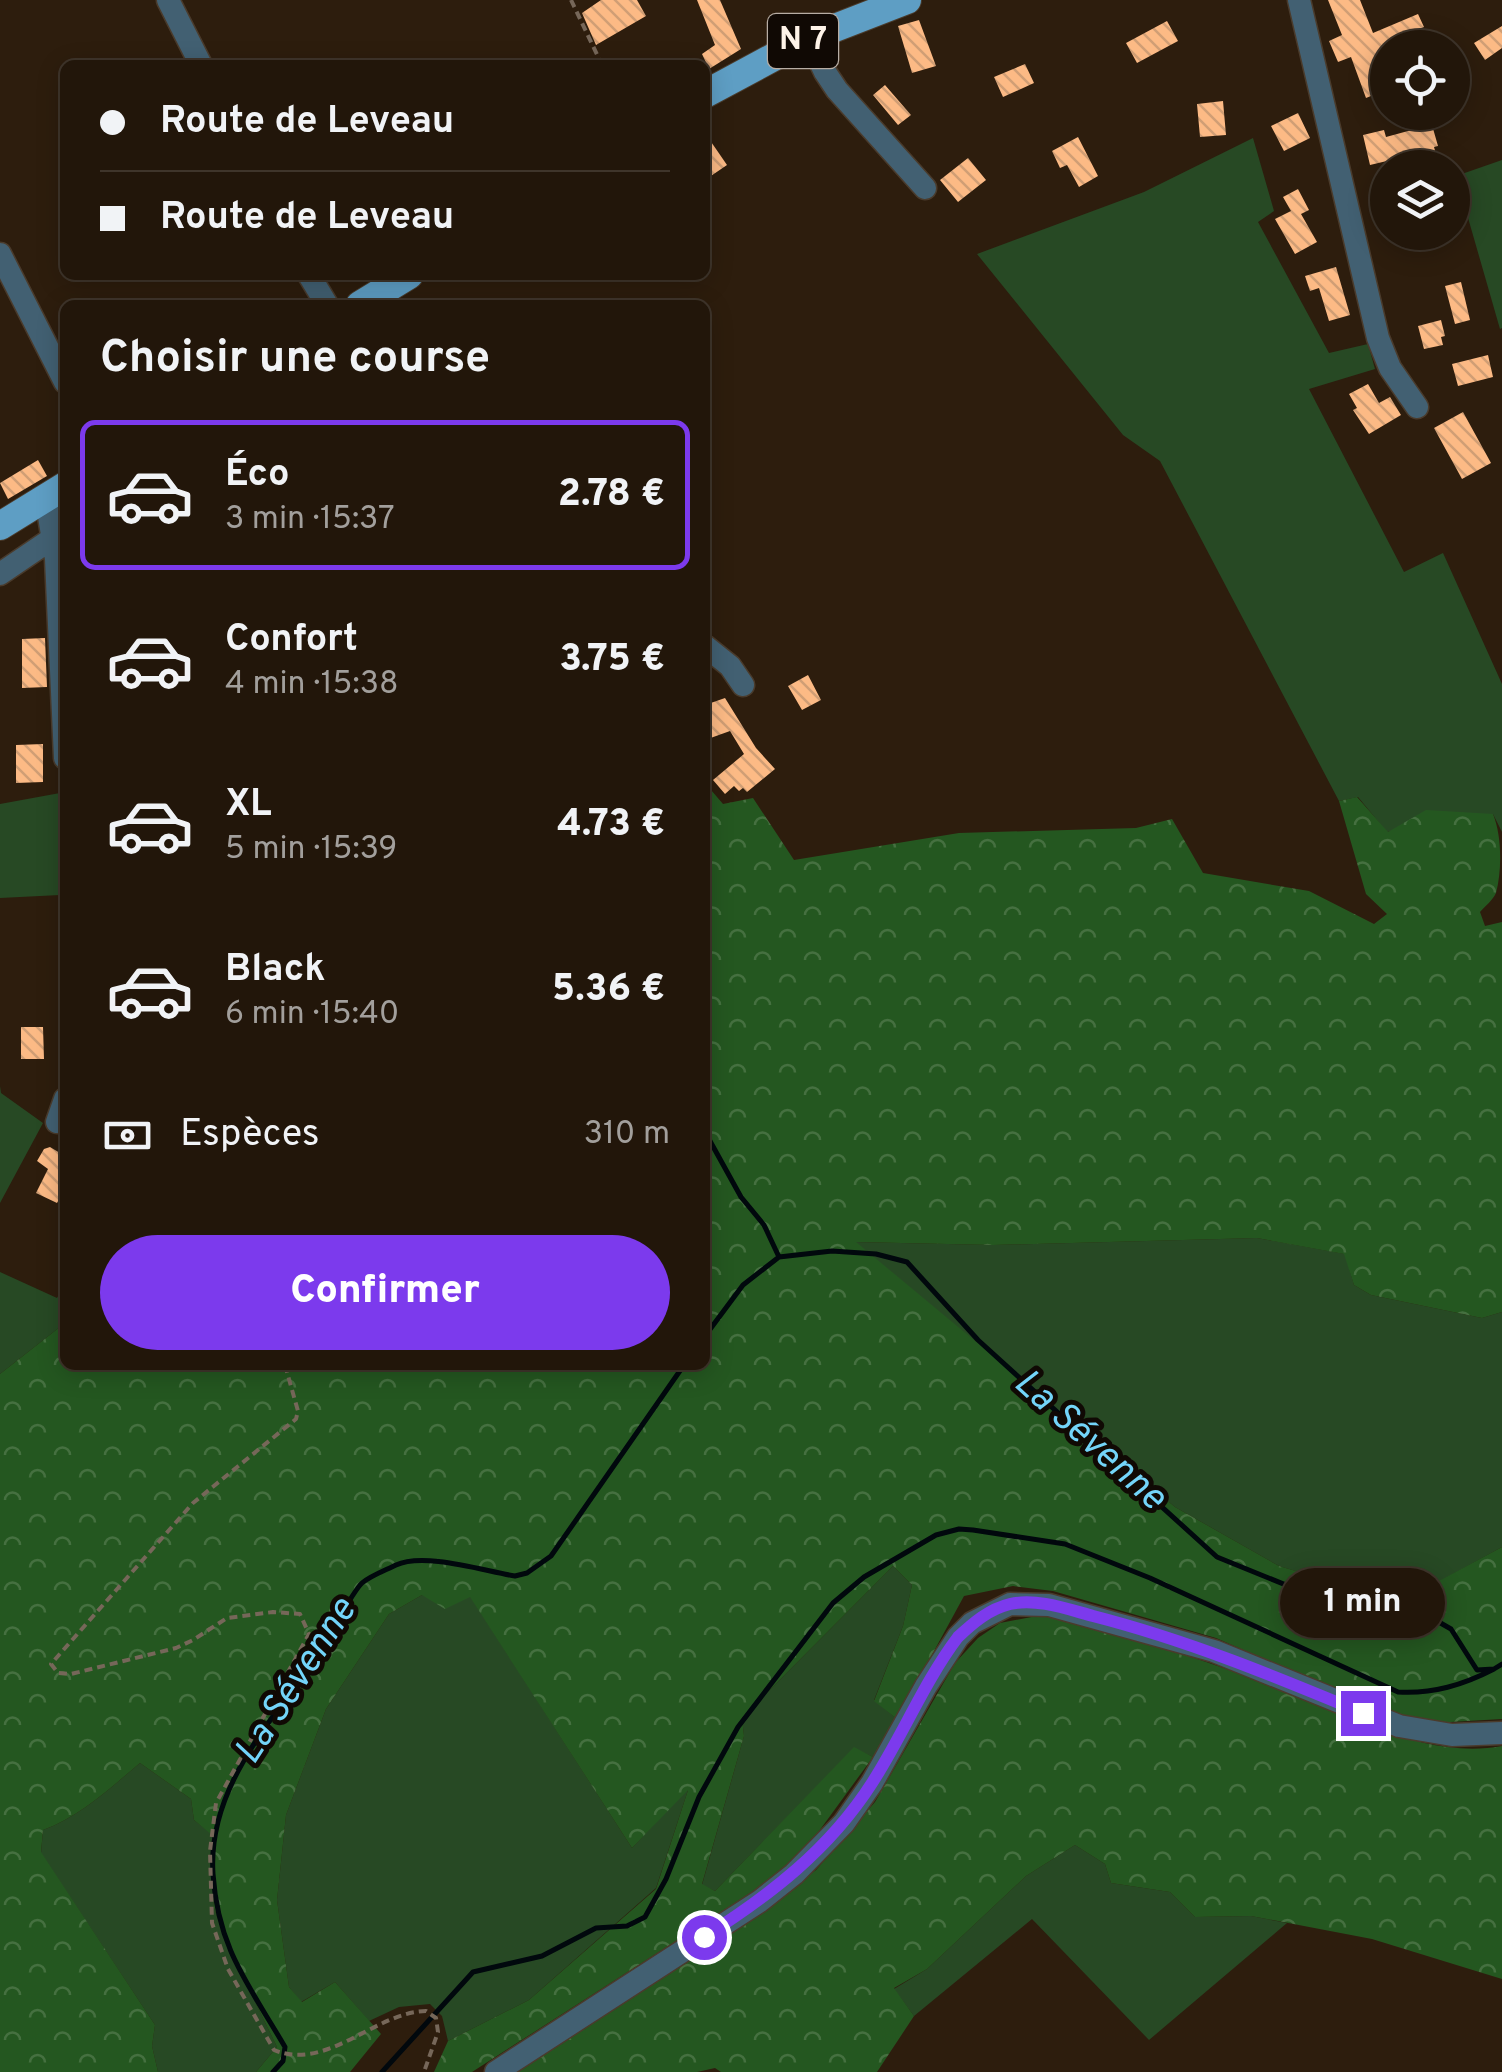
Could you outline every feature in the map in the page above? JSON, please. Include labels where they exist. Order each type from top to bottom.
[{"type":"main road","name":"N 7","points":[[710,91],[810,38],[908,0]]},
{"type":"main road","points":[[368,300],[401,280]]},
{"type":"main road","points":[[0,526],[56,492]]},
{"type":"street","points":[[168,0],[198,60]]},
{"type":"street","points":[[1300,0],[1378,338],[1390,368],[1417,407]]},
{"type":"street","points":[[810,38],[838,90],[925,188]]},
{"type":"street","points":[[0,254],[60,372]]},
{"type":"street","points":[[56,492],[53,538],[60,666]]},
{"type":"street","points":[[0,574],[53,538]]},
{"type":"street","points":[[710,650],[730,666],[743,686]]},
{"type":"street","points":[[58,1122],[60,1116]]},
{"type":"street","points":[[496,2072],[760,1901],[821,1848],[872,1783],[958,1637],[982,1617],[1010,1604],[1049,1605],[1176,1639],[1398,1726],[1452,1735],[1502,1733]]},
{"type":"path","points":[[570,0],[600,60]]},
{"type":"path","points":[[286,1370],[298,1411],[296,1419],[193,1503],[51,1664],[58,1673],[71,1674],[176,1648],[226,1618],[273,1612],[300,1614],[309,1634],[216,1803],[210,1851],[212,1923],[228,1969],[274,2050],[280,2054],[308,2055],[344,2046],[382,2022],[401,2014],[426,2011],[436,2018],[438,2032],[424,2072]]},
{"type":"green space","points":[[1253,138],[1274,211],[1258,222],[1329,353],[1368,344],[1375,369],[1309,389],[1404,572],[1443,553],[1502,684],[1502,832],[1493,814],[1387,832],[1358,797],[1339,801],[1160,461],[1123,435],[977,254],[1144,192]]},
{"type":"green space","points":[[1502,160],[1500,329],[1470,225],[1470,171]]},
{"type":"green space","points":[[710,789],[723,804],[753,798],[794,860],[959,833],[1136,828],[1172,819],[1203,873],[1309,891],[1374,924],[1387,914],[1366,894],[1339,801],[1357,797],[1388,832],[1426,810],[1493,814],[1499,843],[1499,874],[1496,893],[1480,912],[1485,926],[1502,922],[1502,1312],[1482,1318],[1371,1295],[1354,1285],[1344,1254],[1257,1238],[993,1245],[856,1242],[1175,1507],[1279,1566],[1400,1602],[1502,1547],[1502,1719],[1433,1723],[1379,1709],[1216,1638],[1053,1591],[1013,1586],[964,1596],[897,1719],[874,1701],[903,1626],[912,1585],[893,1566],[742,1718],[744,1736],[702,1884],[715,1891],[854,1747],[873,1757],[814,1838],[774,1878],[472,2072],[434,2072],[448,2041],[529,2000],[656,1889],[688,1790],[632,1848],[470,1597],[445,1609],[422,1595],[389,1614],[326,1709],[286,1815],[277,1900],[289,1987],[302,2002],[335,1982],[381,2034],[350,2072],[256,2072],[277,2047],[226,1942],[214,1908],[212,1835],[194,1820],[191,1799],[140,1763],[82,1809],[43,1830],[41,1852],[155,2025],[152,2046],[158,2072],[0,2072],[0,1374],[60,1327],[60,1370],[710,1370]]},
{"type":"green space","points":[[60,793],[60,895],[0,898],[0,804]]},
{"type":"green space","points":[[0,1086],[1,1093],[43,1123],[0,1203]]},
{"type":"green space","points":[[1257,1238],[1345,1254],[1354,1285],[1371,1295],[1482,1318],[1502,1312],[1502,1547],[1400,1603],[1279,1566],[1175,1507],[855,1242],[993,1245]]},
{"type":"green space","points":[[0,1272],[57,1298],[60,1293],[60,1327],[0,1374]]},
{"type":"green space","points":[[893,1566],[912,1585],[903,1626],[874,1700],[897,1719],[873,1757],[854,1748],[715,1891],[702,1885],[744,1736],[742,1718]]},
{"type":"green space","points":[[422,1595],[470,1596],[632,1848],[689,1787],[656,1888],[529,2000],[448,2041],[442,2016],[430,2004],[399,2007],[369,2021],[335,1982],[301,2002],[289,1987],[277,1900],[286,1815],[326,1709],[389,1614]]},
{"type":"green space","points":[[1042,1615],[1207,1662],[1389,1733],[1446,1747],[1502,1746],[1502,1979],[1372,1939],[1251,1916],[1195,1917],[1170,1892],[1111,1883],[1105,1864],[1075,1845],[1026,1876],[927,1969],[894,1988],[914,2016],[877,2072],[721,2072],[715,2068],[697,2072],[516,2072],[724,1937],[816,1870],[875,1802],[955,1663],[978,1638],[1000,1623]]},
{"type":"green space","points":[[140,1763],[191,1799],[194,1820],[212,1834],[214,1908],[226,1942],[277,2047],[256,2072],[158,2072],[152,2046],[155,2025],[41,1853],[43,1830],[82,1809]]},
{"type":"green space","points":[[1075,1845],[1105,1864],[1111,1883],[1170,1892],[1195,1917],[1251,1916],[1287,1923],[1149,2040],[1032,1919],[914,2016],[894,1989],[927,1969],[1026,1876]]},
{"type":"building","points":[[601,0],[637,0],[646,16],[596,45],[582,13]]},
{"type":"building","points":[[697,0],[720,0],[741,49],[710,68],[710,60],[705,60],[702,54],[715,45]]},
{"type":"building","points":[[1328,0],[1360,0],[1372,30],[1370,96],[1366,98],[1351,57],[1338,62],[1329,41],[1342,35]]},
{"type":"building","points":[[1418,14],[1424,27],[1417,30],[1380,30]]},
{"type":"building","points":[[919,20],[936,66],[912,73],[898,26]]},
{"type":"building","points":[[1167,21],[1178,41],[1137,63],[1126,43]]},
{"type":"building","points":[[1502,26],[1502,48],[1485,60],[1474,43]]},
{"type":"building","points":[[1025,64],[1034,83],[1003,97],[994,77]]},
{"type":"building","points":[[885,85],[911,115],[898,125],[873,95]]},
{"type":"building","points":[[1223,101],[1226,135],[1200,137],[1197,104]]},
{"type":"building","points":[[1298,113],[1310,138],[1284,151],[1271,126]]},
{"type":"building","points":[[1384,130],[1386,137],[1412,130],[1433,130],[1438,146],[1435,150],[1370,150],[1370,165],[1363,135]]},
{"type":"building","points":[[1078,137],[1098,176],[1079,187],[1067,165],[1060,168],[1052,151]]},
{"type":"building","points":[[710,140],[727,165],[710,177]]},
{"type":"building","points":[[968,158],[986,180],[958,202],[940,180]]},
{"type":"building","points":[[1298,189],[1309,210],[1301,214],[1317,242],[1295,254],[1275,219],[1291,211],[1283,197]]},
{"type":"building","points":[[1336,267],[1350,315],[1329,321],[1319,288],[1310,291],[1305,276]]},
{"type":"building","points":[[1461,282],[1470,320],[1455,324],[1445,286]]},
{"type":"building","points":[[1441,320],[1443,345],[1424,349],[1418,326]]},
{"type":"building","points":[[1488,355],[1493,377],[1458,386],[1452,364]]},
{"type":"building","points":[[1368,384],[1379,403],[1390,397],[1401,415],[1369,434],[1353,410],[1357,408],[1349,394]]},
{"type":"building","points":[[1463,412],[1491,463],[1462,479],[1434,428]]},
{"type":"building","points":[[38,460],[47,476],[8,499],[0,483]]},
{"type":"building","points":[[45,638],[47,687],[22,688],[22,639]]},
{"type":"building","points":[[808,675],[821,700],[802,710],[788,686]]},
{"type":"building","points":[[725,698],[756,748],[775,769],[747,792],[734,786],[725,794],[713,780],[744,754],[730,731],[710,738],[710,703]]},
{"type":"building","points":[[43,744],[43,782],[16,783],[16,745]]},
{"type":"building","points":[[21,1027],[43,1027],[44,1059],[21,1059]]},
{"type":"building","points":[[50,1147],[60,1153],[57,1203],[36,1193],[48,1169],[37,1161],[44,1149]]},
{"type":"waterway","points":[[710,1141],[741,1197],[764,1225],[779,1257]]},
{"type":"waterway","name":"La Sévenne","points":[[710,1329],[743,1285],[779,1257],[832,1251],[876,1254],[907,1262],[978,1340],[1217,1557],[1313,1596],[1368,1609],[1430,1617],[1451,1629],[1477,1670],[1502,1664]]},
{"type":"waterway","name":"La Sévenne","points":[[273,2072],[283,2061],[285,2047],[228,1945],[213,1874],[214,1841],[221,1810],[248,1753],[365,1580],[396,1565],[422,1561],[515,1576],[527,1573],[551,1556],[681,1370]]},
{"type":"waterway","points":[[382,2072],[473,1972],[542,1956],[596,1928],[627,1926],[645,1917],[666,1879],[699,1797],[738,1727],[833,1603],[864,1577],[936,1535],[959,1529],[1065,1544],[1150,1578],[1398,1692],[1448,1687],[1494,1669]]},
{"type":"route","points":[[704,1937],[794,1874],[844,1823],[893,1748],[946,1652],[972,1623],[1010,1604],[1049,1605],[1176,1639],[1363,1713]]}]
